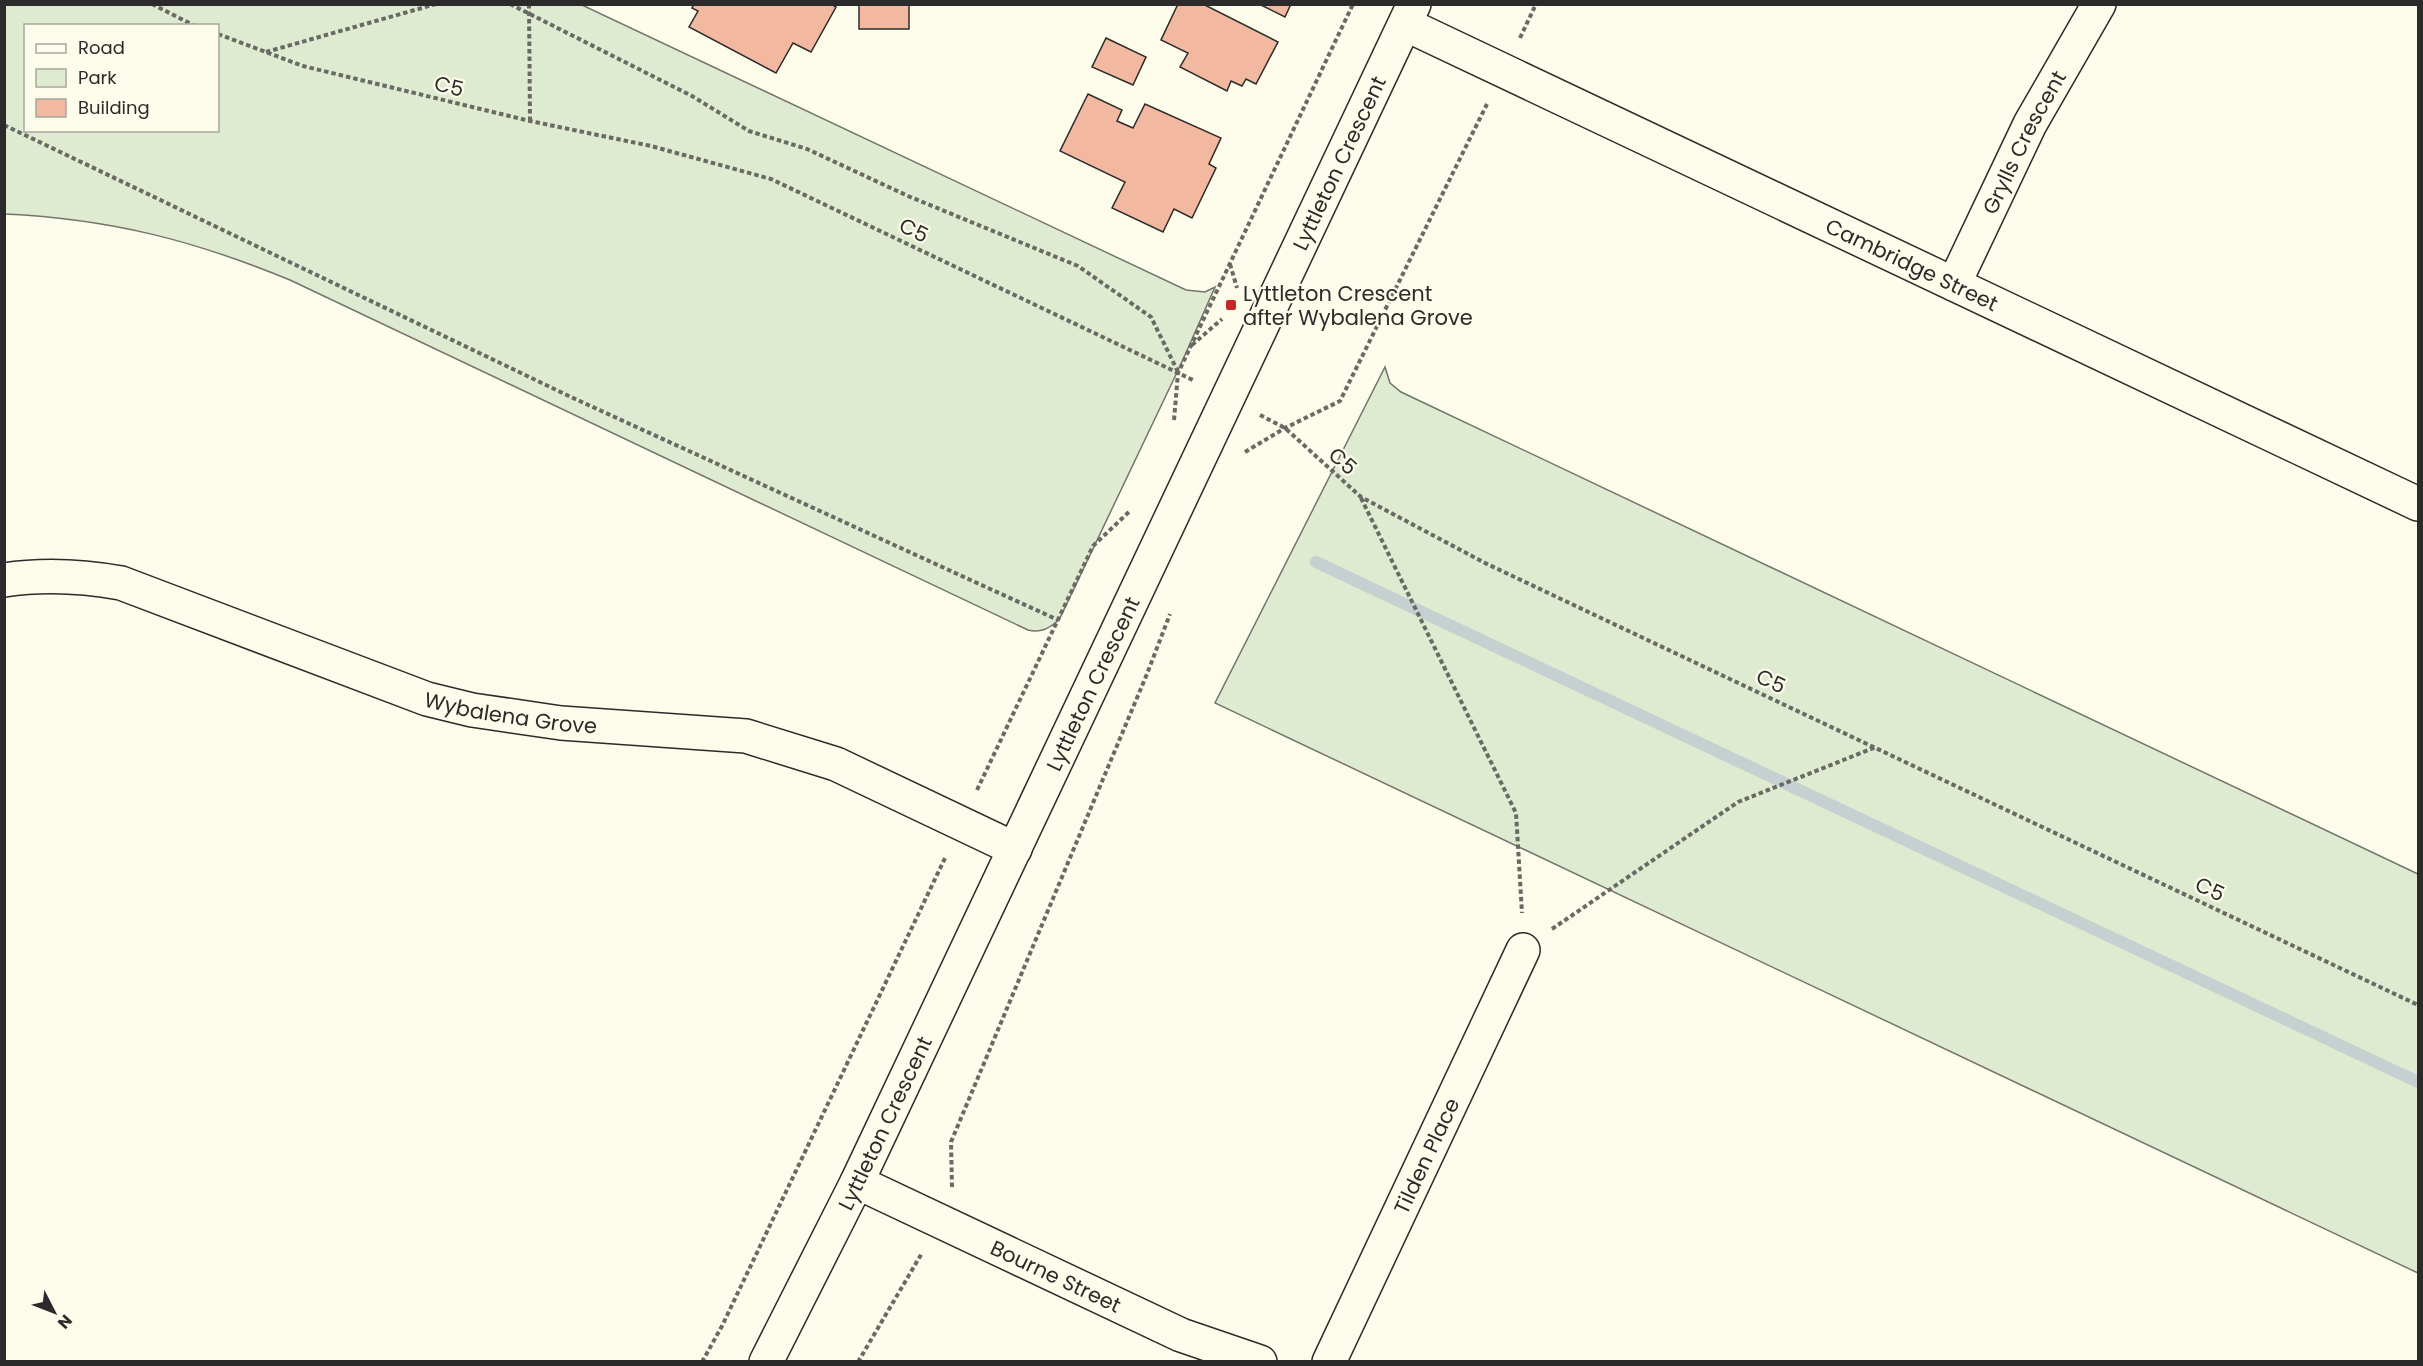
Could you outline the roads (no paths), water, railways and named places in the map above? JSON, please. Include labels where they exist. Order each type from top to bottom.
[{"type":"street","name":"Grylls Crescent","points":[[1954,284],[2030,124],[2099,4]]},
{"type":"street","name":"Cambridge Street","points":[[1410,14],[1504,70],[2418,504]]},
{"type":"street","name":"Lyttleton Crescent","points":[[766,1362],[857,1182],[1410,14]]},
{"type":"street","name":"Wybalena Grove","points":[[4,580],[25,577],[89,577],[121,583],[427,699],[471,710],[561,723],[746,736],[836,764],[1015,849]]},
{"type":"street","name":"Tilden Place","points":[[1329,1362],[1524,950]]},
{"type":"street","name":"Bourne Street","points":[[857,1182],[940,1222],[1175,1348],[1260,1362]]},
{"type":"waterway","points":[[1316,562],[2418,1082]]},
{"type":"place","name":"Lyttleton Crescent after Wybalena Grove","points":[[1231,305]]}]
